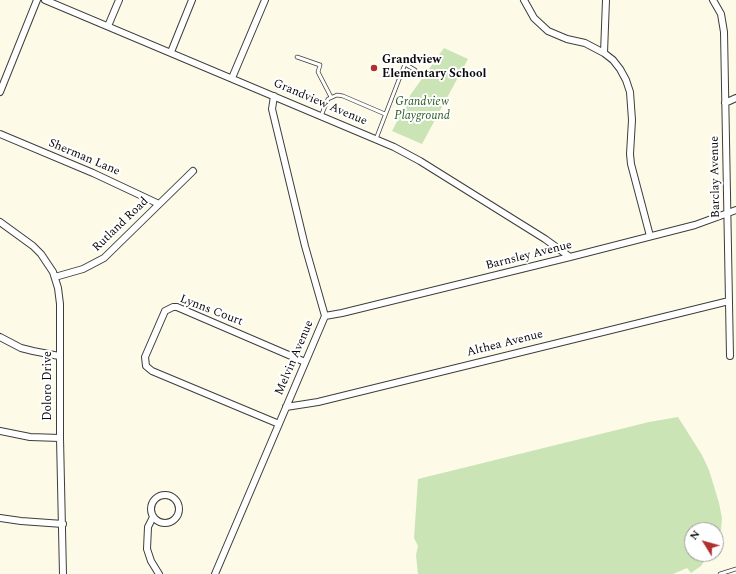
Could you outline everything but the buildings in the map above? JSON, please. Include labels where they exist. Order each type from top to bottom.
[{"type":"street","points":[[0,92],[37,0]]},
{"type":"street","name":"Grandview Avenue","points":[[45,0],[403,151],[545,239],[570,257]]},
{"type":"street","points":[[108,26],[119,0]]},
{"type":"street","points":[[171,52],[192,0]]},
{"type":"street","points":[[232,78],[265,0]]},
{"type":"street","points":[[524,0],[534,18],[548,31],[566,39],[585,43],[604,53],[613,60],[626,80],[630,92],[632,120],[630,154],[631,164],[650,236]]},
{"type":"street","points":[[604,53],[606,0]]},
{"type":"street","name":"Barclay Avenue","points":[[713,0],[724,23],[729,301],[733,314],[730,356]]},
{"type":"street","name":"Melvin Avenue","points":[[215,574],[325,316],[305,246],[272,109],[274,96]]},
{"type":"street","points":[[725,103],[736,98]]},
{"type":"street","name":"Sherman Lane","points":[[0,134],[159,204]]},
{"type":"street","name":"Rutland Road","points":[[55,277],[83,269],[104,258],[193,171]]},
{"type":"street","name":"Barnsley Avenue","points":[[325,316],[570,257],[695,225],[736,210]]},
{"type":"street","name":"Doloro Drive","points":[[0,222],[33,246],[48,262],[58,288],[60,304],[60,438],[64,574]]},
{"type":"street","name":"Althea Avenue","points":[[286,407],[326,400],[729,301]]},
{"type":"street","name":"Lynns Court","points":[[279,424],[150,369],[145,362],[145,357],[163,315],[168,308],[177,307],[305,362]]},
{"type":"street","points":[[0,337],[21,348],[59,356]]},
{"type":"street","points":[[0,431],[30,437],[60,438]]},
{"type":"street","points":[[153,516],[158,522],[162,523],[174,520],[178,512],[177,502],[170,496],[166,495],[156,498],[151,504],[150,509],[153,516],[148,527],[147,549],[150,561],[159,574]]},
{"type":"street","points":[[0,518],[63,524]]},
{"type":"lane","points":[[297,57],[320,65],[318,72],[331,97]]},
{"type":"lane","points":[[376,139],[405,64],[415,70]]},
{"type":"lane","points":[[321,116],[328,99],[337,95],[343,96],[385,114]]},
{"type":"lane","points":[[720,574],[736,569]]},
{"type":"green space","name":"Grandview Playground","points":[[444,48],[468,59],[422,144],[392,131],[411,94]]},
{"type":"green space","points":[[678,417],[702,455],[709,470],[719,503],[722,522],[684,522],[684,562],[704,562],[701,566],[691,573],[687,568],[673,574],[418,574],[416,555],[418,546],[414,538],[418,479],[649,422]]},
{"type":"place","name":"Grandview Elementary School","points":[[374,68]]}]
